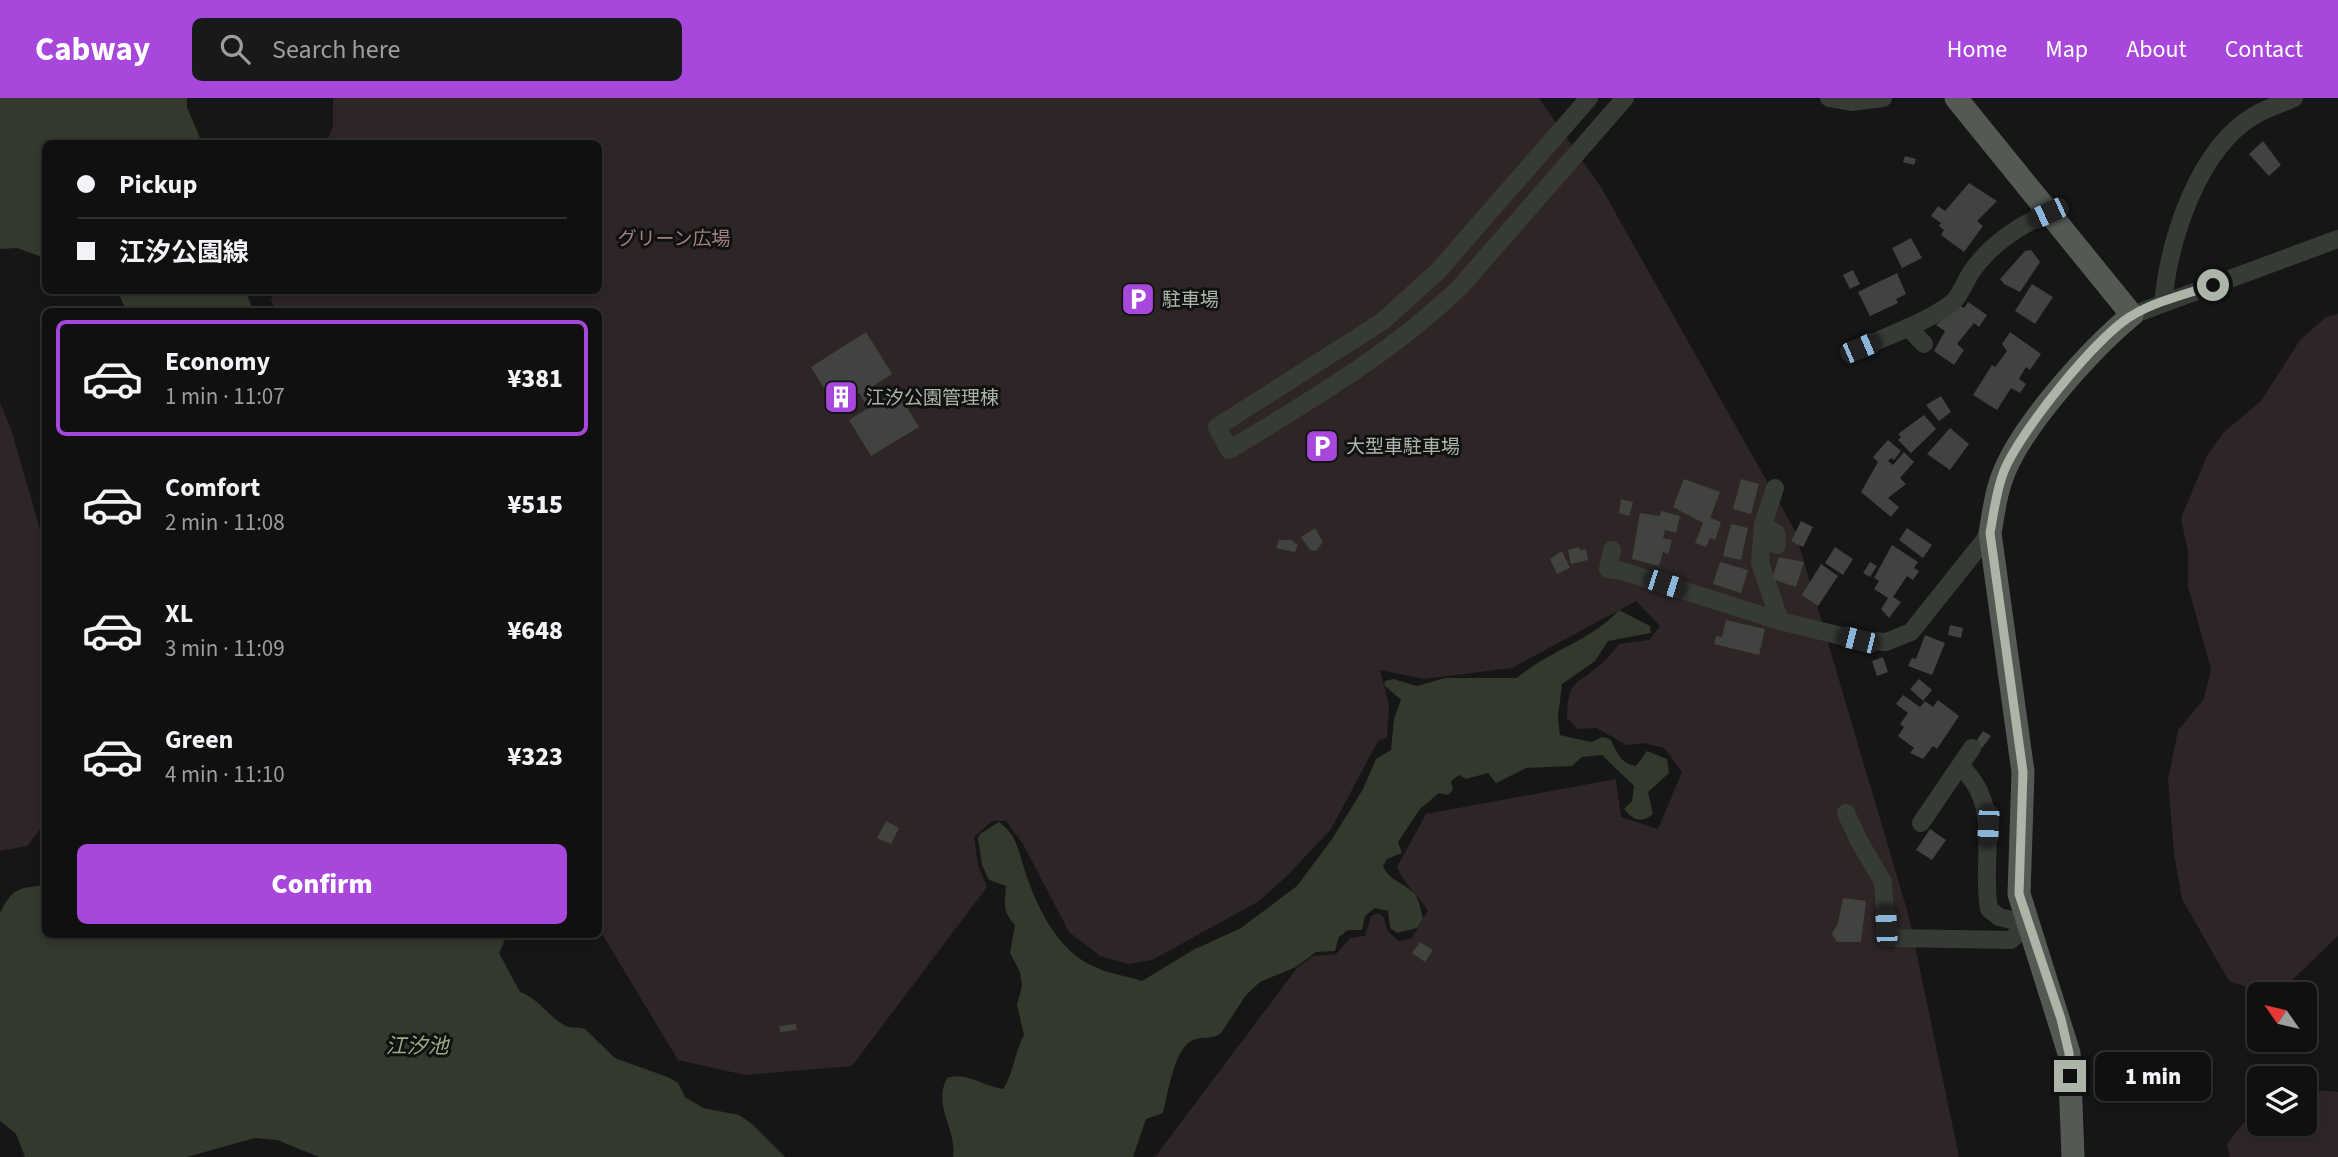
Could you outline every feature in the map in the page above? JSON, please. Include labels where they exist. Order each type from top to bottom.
[{"type":"main road","points":[[1956,98],[2132,315],[2107,336],[2068,379],[2025,436],[2005,468],[1996,497],[1990,533],[2023,772],[2019,894],[2069,1053],[2073,1157]]},
{"type":"street","points":[[1589,98],[1438,271],[1393,312],[1357,340],[1217,427],[1229,450],[1326,391],[1397,343],[1434,312],[1461,286],[1625,98]]},
{"type":"street","points":[[1829,98],[1852,102],[1883,98]]},
{"type":"street","points":[[2163,303],[2177,228],[2199,178],[2230,136],[2254,116],[2294,98]]},
{"type":"street","points":[[1860,348],[1908,327],[1954,301],[1973,270],[1999,241],[2023,224],[2048,213]]},
{"type":"street","points":[[2132,315],[2338,239]]},
{"type":"street","points":[[1908,327],[1924,344]]},
{"type":"street","points":[[1775,488],[1763,525],[1760,563],[1780,621]]},
{"type":"street","points":[[1763,525],[1772,528],[1776,533],[1777,545]]},
{"type":"street","points":[[1612,550],[1608,569],[1622,571],[1780,621],[1858,640],[1886,642],[1911,632],[1990,533]]},
{"type":"street","points":[[1921,823],[1972,748]]},
{"type":"street","points":[[1960,766],[1975,779],[1984,799],[1988,826],[1989,909],[1999,917],[2028,924]]},
{"type":"street","points":[[1846,813],[1858,841],[1884,882],[1886,926],[1895,938],[2011,940],[2028,924]]},
{"type":"green space","name":"グリーン広場","points":[[333,98],[1539,98],[1602,189],[1795,531],[1909,917],[1959,1157],[1155,1157],[1297,968],[1313,956],[1336,954],[1350,938],[1365,936],[1371,916],[1378,913],[1384,918],[1387,930],[1398,941],[1411,939],[1428,911],[1397,867],[1426,814],[1616,779],[1621,817],[1658,829],[1682,772],[1664,748],[1644,743],[1626,745],[1597,728],[1578,729],[1567,718],[1569,696],[1574,685],[1603,663],[1619,644],[1649,640],[1660,626],[1636,601],[1512,668],[1424,679],[1380,670],[1389,705],[1387,737],[1378,741],[1331,829],[1288,875],[1259,901],[1152,960],[1128,964],[1100,956],[1069,932],[1023,844],[1006,821],[992,821],[974,837],[978,865],[987,887],[852,1066],[745,1075],[678,1060],[602,934],[602,308],[274,308],[271,300],[273,294],[602,294],[602,140],[327,140],[333,127]]},
{"type":"green space","points":[[2338,314],[2338,936],[2290,982],[2247,982],[2246,987],[2229,981],[2182,899],[2174,853],[2168,780],[2178,730],[2204,699],[2211,669],[2188,586],[2188,552],[2181,518],[2207,456],[2223,433],[2261,401],[2300,340],[2326,317]]},
{"type":"green space","points":[[0,403],[11,429],[42,537],[42,827],[27,846],[0,851]]},
{"type":"green space","points":[[2317,1090],[2338,1092],[2338,1157],[2230,1157],[2227,1144],[2247,1119],[2247,1136],[2317,1136]]},
{"type":"water","points":[[0,98],[187,98],[187,107],[201,140],[42,140],[42,257],[17,248],[0,249]]},
{"type":"water","points":[[119,294],[247,294],[252,308],[125,308]]},
{"type":"water","points":[[1619,610],[1650,626],[1651,633],[1608,641],[1595,661],[1562,684],[1558,717],[1560,735],[1591,742],[1602,737],[1610,739],[1622,760],[1630,765],[1636,766],[1647,751],[1667,759],[1669,773],[1648,792],[1653,814],[1641,820],[1624,809],[1632,801],[1634,786],[1602,755],[1582,757],[1572,766],[1526,768],[1496,783],[1488,773],[1466,779],[1459,775],[1451,781],[1453,790],[1448,795],[1439,793],[1420,809],[1398,842],[1402,853],[1387,859],[1383,866],[1389,875],[1417,897],[1423,919],[1417,928],[1397,933],[1390,928],[1388,911],[1375,908],[1365,916],[1362,930],[1348,930],[1339,937],[1335,951],[1316,952],[1296,967],[1260,982],[1246,995],[1221,1033],[1193,1040],[1186,1045],[1176,1062],[1163,1113],[1146,1119],[1133,1157],[953,1157],[952,1136],[942,1098],[947,1078],[961,1076],[1003,1089],[1024,1035],[1017,1005],[1022,986],[1020,972],[1010,953],[1015,925],[1006,911],[1006,886],[989,880],[982,865],[978,839],[980,834],[999,822],[1009,832],[1016,842],[1042,912],[1059,939],[1070,950],[1095,967],[1142,981],[1193,950],[1241,928],[1297,886],[1332,839],[1363,789],[1376,759],[1391,750],[1394,719],[1401,700],[1384,685],[1385,681],[1393,679],[1417,686],[1445,678],[1517,678],[1542,660],[1596,630]]},
{"type":"water","name":"江汐池","points":[[42,885],[42,938],[506,938],[499,953],[520,992],[532,998],[564,1025],[585,1029],[615,1058],[678,1083],[685,1097],[703,1108],[739,1115],[752,1124],[785,1157],[319,1157],[277,1140],[255,1138],[187,1157],[25,1157],[16,1134],[0,1121],[0,913],[12,894],[28,887]]},
{"type":"building","points":[[2263,141],[2281,165],[2269,176],[2249,154]]},
{"type":"building","points":[[1905,156],[1916,159],[1914,165],[1903,162]]},
{"type":"building","points":[[1969,183],[1997,201],[1977,221],[1983,226],[1964,252],[1941,235],[1944,230],[1939,226],[1941,223],[1931,216],[1938,206],[1945,211]]},
{"type":"building","points":[[1911,238],[1922,258],[1902,268],[1892,248]]},
{"type":"building","points":[[2031,250],[2040,262],[2020,292],[2004,284],[2000,279],[2025,251]]},
{"type":"building","points":[[1853,270],[1860,284],[1850,289],[1843,275]]},
{"type":"building","points":[[1897,273],[1906,294],[1896,299],[1898,303],[1870,316],[1858,292]]},
{"type":"building","points":[[2032,284],[2053,297],[2035,324],[2015,311]]},
{"type":"building","points":[[1968,302],[1987,315],[1979,327],[1974,323],[1957,344],[1964,350],[1954,365],[1934,351],[1945,331],[1936,325],[1959,305],[1964,308]]},
{"type":"building","name":"江汐公園管理棟","points":[[866,332],[892,374],[870,388],[879,402],[897,391],[919,427],[871,456],[849,420],[868,408],[859,393],[836,408],[811,367]]},
{"type":"building","points":[[2010,332],[2041,354],[2030,370],[2026,367],[2019,379],[2026,384],[2020,393],[2011,388],[1997,410],[1973,395],[1992,365],[1995,367],[2007,351],[2002,344]]},
{"type":"building","points":[[1941,396],[1951,412],[1939,421],[1926,405]]},
{"type":"building","points":[[1924,415],[1936,429],[1911,453],[1898,440],[1901,437],[1898,434]]},
{"type":"building","points":[[1950,428],[1969,444],[1950,470],[1927,454]]},
{"type":"building","points":[[1888,440],[1901,451],[1894,460],[1891,458],[1888,461],[1893,465],[1904,452],[1914,462],[1900,478],[1906,484],[1888,498],[1899,507],[1891,517],[1861,492],[1878,462],[1873,457]]},
{"type":"building","points":[[1684,479],[1720,492],[1710,518],[1721,522],[1715,540],[1710,538],[1706,547],[1695,543],[1703,523],[1673,507]]},
{"type":"building","points":[[1741,479],[1759,484],[1751,514],[1733,509]]},
{"type":"building","points":[[1621,499],[1633,502],[1629,516],[1619,513]]},
{"type":"building","points":[[1661,511],[1680,516],[1676,533],[1665,530],[1663,538],[1672,540],[1668,554],[1663,552],[1659,566],[1632,559],[1640,513],[1660,516]]},
{"type":"building","points":[[1801,521],[1813,527],[1803,547],[1791,541]]},
{"type":"building","points":[[1731,524],[1748,528],[1741,560],[1723,556]]},
{"type":"building","points":[[1315,528],[1323,542],[1316,551],[1310,550],[1301,537]]},
{"type":"building","points":[[1907,528],[1932,545],[1923,558],[1899,540]]},
{"type":"building","points":[[1279,540],[1291,540],[1298,545],[1295,552],[1276,548]]},
{"type":"building","points":[[1892,545],[1918,562],[1914,568],[1919,571],[1913,580],[1907,576],[1893,597],[1901,602],[1889,618],[1881,609],[1888,598],[1874,589],[1879,581],[1874,578]]},
{"type":"building","points":[[1579,547],[1580,550],[1586,549],[1588,560],[1571,564],[1568,550]]},
{"type":"building","points":[[1835,547],[1853,559],[1843,575],[1825,563]]},
{"type":"building","points":[[1562,551],[1570,568],[1557,574],[1550,559]]},
{"type":"building","points":[[1779,557],[1804,562],[1796,587],[1772,579]]},
{"type":"building","points":[[1720,562],[1748,570],[1741,593],[1713,584]]},
{"type":"building","points":[[1870,562],[1877,566],[1870,577],[1863,573]]},
{"type":"building","points":[[1821,564],[1838,576],[1818,606],[1802,595]]},
{"type":"building","points":[[1726,620],[1765,629],[1759,655],[1714,644],[1716,636],[1722,637]]},
{"type":"building","points":[[1950,625],[1963,628],[1961,638],[1948,635]]},
{"type":"building","points":[[1925,635],[1945,643],[1932,675],[1908,666],[1912,658],[1916,659]]},
{"type":"building","points":[[1883,657],[1888,672],[1877,676],[1872,661]]},
{"type":"building","points":[[1919,679],[1932,690],[1923,701],[1910,689]]},
{"type":"building","points":[[1903,695],[1920,707],[1925,701],[1933,707],[1938,700],[1959,716],[1937,749],[1933,746],[1923,759],[1910,753],[1914,748],[1898,736],[1904,727],[1900,724],[1908,713],[1896,704]]},
{"type":"building","points":[[1983,731],[1991,736],[1982,748],[1975,743]]},
{"type":"building","points":[[886,821],[899,828],[891,844],[877,838]]},
{"type":"building","points":[[1930,829],[1946,840],[1932,860],[1916,850]]},
{"type":"building","points":[[1843,898],[1866,901],[1861,942],[1837,942],[1832,934],[1838,923]]},
{"type":"building","points":[[1420,942],[1433,950],[1425,962],[1412,953]]},
{"type":"building","points":[[796,1024],[797,1030],[780,1032],[779,1026]]},
{"type":"place","name":"駐車場","points":[[1138,299]]},
{"type":"place","name":"江汐公園管理棟","points":[[841,397]]},
{"type":"place","name":"大型車駐車場","points":[[1322,446]]},
{"type":"route","points":[[2070,1076],[2069,1053],[2061,1019],[2019,894],[2018,859],[2023,772],[2015,691],[1990,533],[1996,497],[2005,468],[2025,436],[2068,379],[2107,336],[2132,315],[2213,285]]}]
